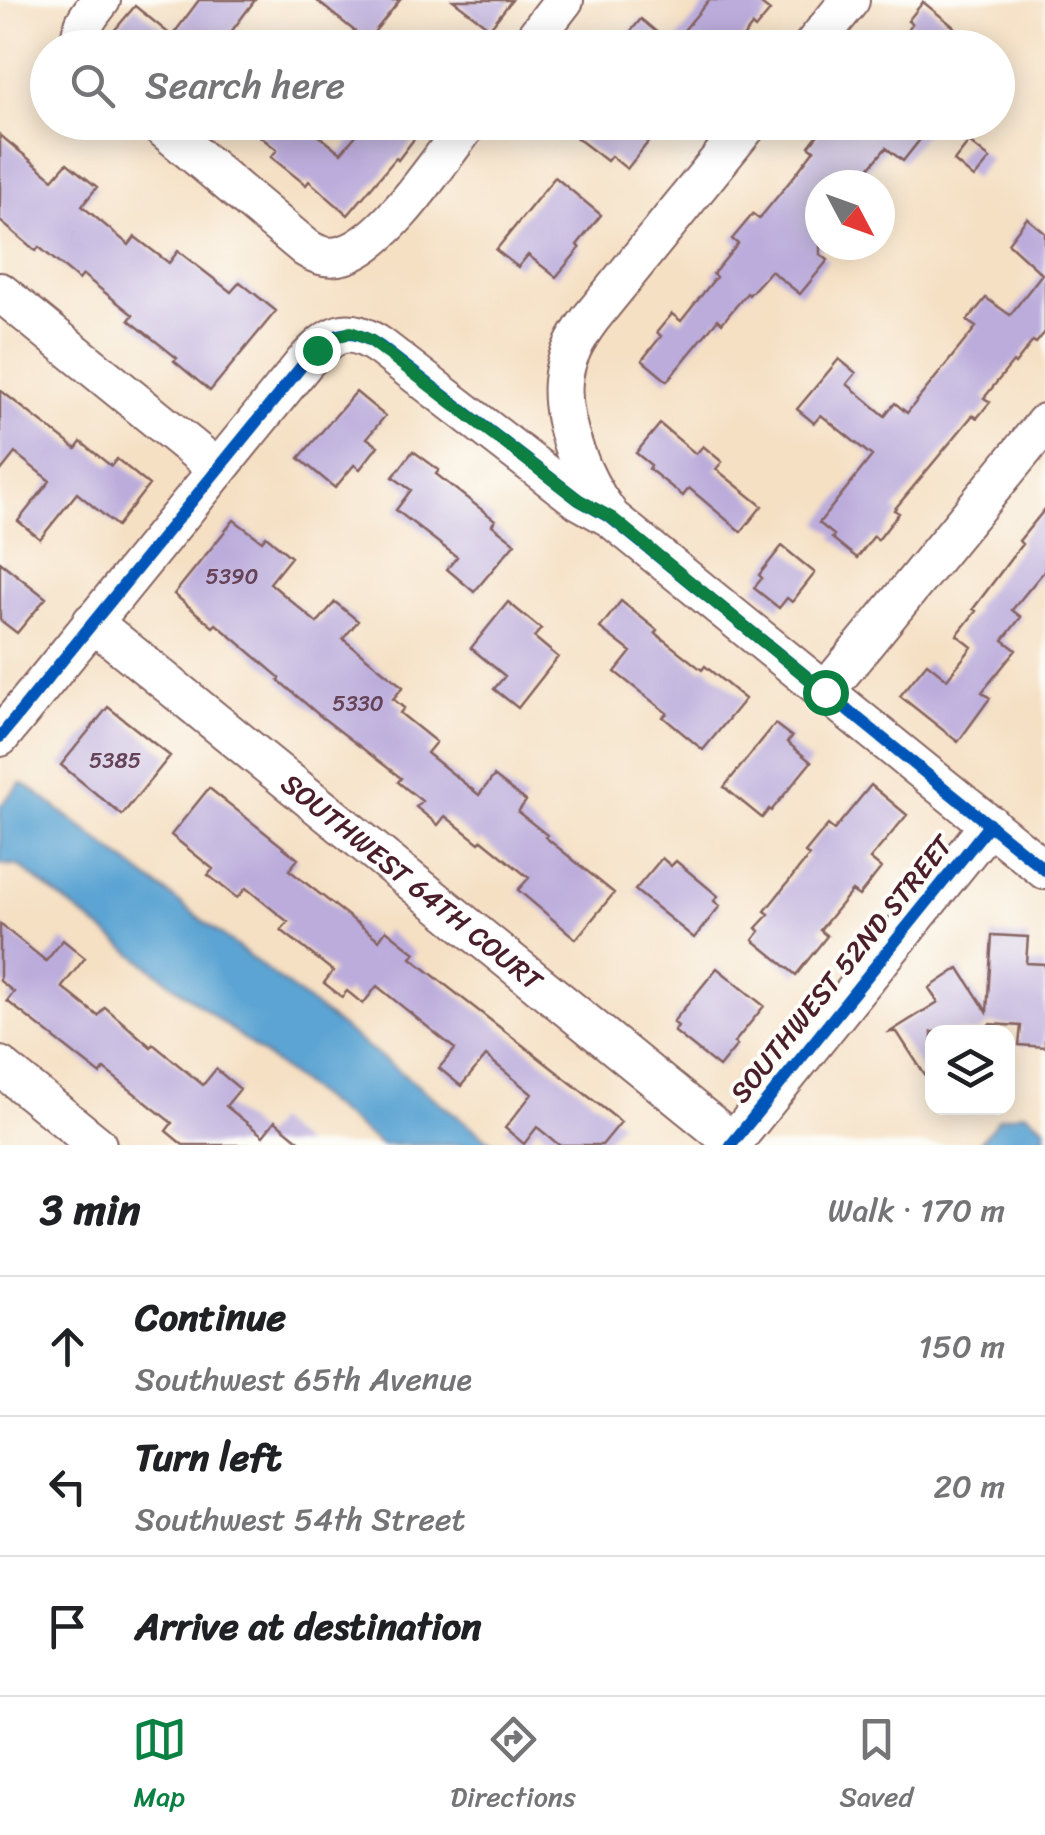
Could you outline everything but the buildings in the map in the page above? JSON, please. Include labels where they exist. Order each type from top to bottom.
[{"type":"street","points":[[82,30],[101,0]]},
{"type":"street","points":[[541,30],[564,0]]},
{"type":"street","points":[[826,30],[850,0]]},
{"type":"street","points":[[177,140],[306,248],[321,256],[338,256],[360,248],[390,222],[454,140]]},
{"type":"street","points":[[612,518],[592,492],[568,425],[562,384],[571,350],[591,318],[735,140]]},
{"type":"street","points":[[0,292],[218,469]]},
{"type":"street","points":[[0,737],[305,362],[329,340],[343,334],[360,334],[579,500],[612,518],[1045,870]]},
{"type":"street","points":[[825,692],[1045,423]]},
{"type":"street","name":"SOUTHWEST 64TH COURT","points":[[92,622],[732,1144]]},
{"type":"street","name":"SOUTHWEST 52ND STREET","points":[[732,1144],[990,824]]},
{"type":"street","points":[[0,1066],[98,1145]]},
{"type":"water","points":[[21,783],[495,1145],[381,1145],[19,866],[0,864],[0,806]]},
{"type":"water","points":[[1025,1112],[1045,1127],[1045,1145],[978,1145],[999,1118]]},
{"type":"cycle path","points":[[0,737],[305,362],[332,338],[358,335],[381,347],[579,500],[611,518],[1045,870]]},
{"type":"cycle path","points":[[731,1145],[990,824]]},
{"type":"route","points":[[317,350],[329,340],[351,332],[382,347],[579,500],[612,518],[825,692]]}]
